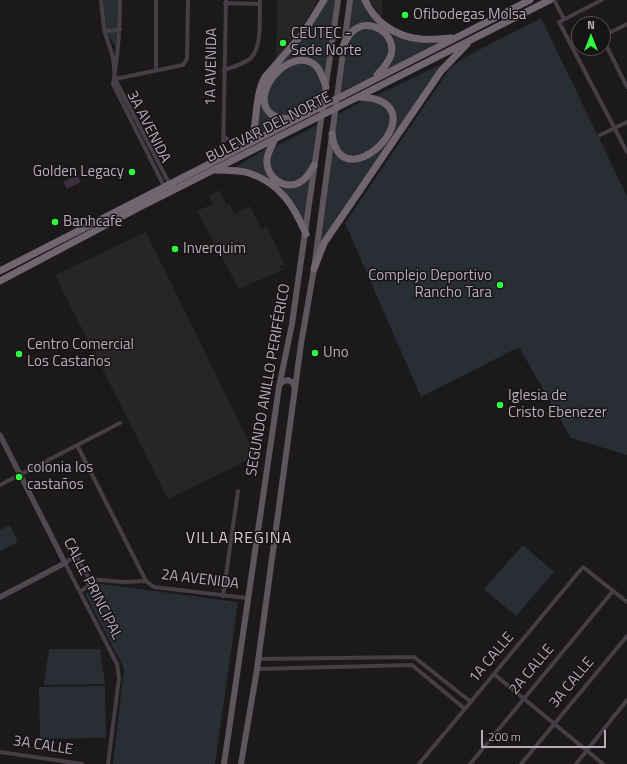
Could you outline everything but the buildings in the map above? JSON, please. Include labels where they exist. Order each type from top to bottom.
[{"type":"highway","points":[[249,143],[254,132],[258,94],[265,77],[304,32],[324,0]]},
{"type":"highway","points":[[365,0],[376,19],[391,31],[420,39],[456,38]]},
{"type":"highway","name":"BULEVAR DEL NORTE","points":[[0,271],[167,184],[530,0]]},
{"type":"highway","name":"BULEVAR DEL NORTE","points":[[0,279],[550,0]]},
{"type":"highway","points":[[343,46],[349,35],[360,26],[374,26],[386,33],[391,47],[391,54],[385,67],[372,80]]},
{"type":"highway","points":[[314,269],[325,242],[440,71],[473,39]]},
{"type":"highway","points":[[295,119],[280,118],[271,114],[266,108],[264,99],[266,89],[278,71],[294,61],[302,60],[308,62],[318,69],[325,90]]},
{"type":"highway","points":[[332,134],[334,146],[339,153],[346,158],[354,159],[363,157],[372,153],[380,146],[388,134],[392,124],[393,117],[391,110],[387,105],[378,99],[359,97]]},
{"type":"highway","points":[[275,139],[268,153],[267,168],[278,182],[286,185],[295,184],[302,181],[314,166]]},
{"type":"highway","points":[[213,170],[235,170],[249,173],[277,189],[288,200],[306,234]]},
{"type":"highway","points":[[0,265],[59,236],[68,236]]},
{"type":"main road","name":"SEGUNDO ANILLO PERIFÉRICO","points":[[224,764],[279,386],[292,324],[306,234],[314,166],[338,0]]},
{"type":"main road","name":"SEGUNDO ANILLO PERIFÉRICO","points":[[241,764],[257,669],[295,388],[314,269],[350,0]]},
{"type":"main road","points":[[279,386],[282,382],[288,380],[293,383],[295,388]]},
{"type":"street","points":[[101,0],[104,30],[112,57],[115,79],[156,70],[156,0]]},
{"type":"street","name":"3A AVENIDA","points":[[120,0],[120,29],[115,79],[167,184]]},
{"type":"street","name":"1A AVENIDA","points":[[156,70],[184,65],[186,63],[188,0]]},
{"type":"street","points":[[554,0],[564,19]]},
{"type":"street","points":[[571,45],[559,22],[602,0]]},
{"type":"street","points":[[224,70],[251,58],[255,53],[259,36],[260,2],[226,2]]},
{"type":"street","name":"1A AVENIDA","points":[[223,156],[226,2]]},
{"type":"street","points":[[611,33],[627,24]]},
{"type":"street","points":[[104,30],[112,31],[120,29]]},
{"type":"street","points":[[611,54],[627,87]]},
{"type":"street","points":[[577,56],[627,152]]},
{"type":"street","points":[[600,136],[627,122]]},
{"type":"street","points":[[223,135],[227,140],[233,143],[249,143]]},
{"type":"street","points":[[0,484],[120,423]]},
{"type":"street","name":"CALLE PRINCIPAL","points":[[0,435],[91,616],[111,651],[118,669],[119,678],[108,764]]},
{"type":"street","points":[[77,445],[146,581]]},
{"type":"street","points":[[223,596],[238,491]]},
{"type":"street","points":[[0,597],[74,557],[78,559],[89,579],[88,586],[80,592]]},
{"type":"street","name":"1A CALLE","points":[[419,764],[583,567],[613,591]]},
{"type":"street","name":"2A AVENIDA","points":[[89,579],[123,582],[146,581],[154,587],[247,598]]},
{"type":"street","points":[[613,591],[627,602]]},
{"type":"street","name":"2A CALLE","points":[[470,764],[613,591]]},
{"type":"street","name":"3A CALLE","points":[[521,764],[627,636]]},
{"type":"street","points":[[399,656],[399,665]]},
{"type":"street","points":[[258,659],[414,657],[471,702]]},
{"type":"street","points":[[257,669],[412,665],[465,709]]},
{"type":"street","points":[[494,674],[603,764]]},
{"type":"street","points":[[576,764],[627,700]]},
{"type":"street","name":"3A CALLE","points":[[0,752],[82,764]]},
{"type":"street","points":[[44,764],[45,758]]},
{"type":"shaded area","points":[[101,0],[120,0],[118,50],[104,30]]},
{"type":"shaded area","name":"CEUTEC - Sede Norte","points":[[277,0],[318,0],[303,26],[276,59]]},
{"type":"shaded area","points":[[327,0],[335,0],[324,76],[302,59],[271,76],[265,109],[286,120],[254,136],[263,86]]},
{"type":"shaded area","points":[[352,0],[363,0],[392,33],[445,40],[383,72],[392,42],[369,24],[348,33]]},
{"type":"shaded area","name":"CEUTEC - Sede Norte","points":[[369,0],[382,0],[382,15],[380,17]]},
{"type":"shaded area","name":"Complejo Deportivo Rancho Tara","points":[[541,18],[627,196],[627,455],[571,438],[519,347],[421,397],[345,223],[450,68],[465,57]]},
{"type":"shaded area","points":[[360,28],[376,29],[388,40],[389,53],[383,66],[373,76],[339,93],[345,46],[351,35]]},
{"type":"shaded area","points":[[446,62],[317,253],[332,145],[333,149],[359,160],[391,133],[393,109],[373,97]]},
{"type":"shaded area","points":[[294,63],[308,64],[316,70],[323,85],[320,102],[292,117],[273,113],[268,107],[267,98],[273,79]]},
{"type":"shaded area","points":[[368,98],[377,101],[389,111],[390,123],[386,134],[370,152],[354,157],[346,155],[341,152],[334,136],[337,115]]},
{"type":"shaded area","points":[[317,125],[311,167],[308,173],[295,182],[279,181],[270,165],[270,157],[274,147]]},
{"type":"shaded area","points":[[267,148],[265,159],[280,185],[310,176],[303,226],[280,188],[232,169]]},
{"type":"shaded area","points":[[77,175],[81,182],[67,189],[63,182]]},
{"type":"shaded area","points":[[219,190],[227,205],[230,204],[235,214],[250,206],[261,229],[267,227],[285,265],[279,266],[282,270],[239,289],[197,211],[213,204],[208,196]]},
{"type":"shaded area","points":[[146,232],[256,456],[168,499],[55,275]]},
{"type":"shaded area","points":[[10,525],[18,542],[0,551],[0,530]]},
{"type":"shaded area","points":[[523,545],[554,572],[516,616],[484,589]]},
{"type":"shaded area","points":[[93,583],[238,602],[215,764],[113,764],[124,668],[85,594],[90,591]]},
{"type":"shaded area","points":[[49,649],[100,649],[105,684],[44,685]]},
{"type":"shaded area","points":[[105,686],[106,738],[40,739],[39,687]]},
{"type":"place","name":"Ofibodegas Molsa","points":[[405,15]]},
{"type":"place","name":"CEUTEC - Sede Norte","points":[[283,43]]},
{"type":"place","name":"Golden Legacy","points":[[132,172]]},
{"type":"place","name":"Banhcafe","points":[[55,222]]},
{"type":"place","name":"Inverquim","points":[[175,249]]},
{"type":"place","name":"Complejo Deportivo Rancho Tara","points":[[500,285]]},
{"type":"place","name":"Uno","points":[[315,353]]},
{"type":"place","name":"Centro Comercial Los Castaños","points":[[19,354]]},
{"type":"place","name":"Iglesia de Cristo Ebenezer","points":[[500,405]]},
{"type":"place","name":"colonia los castaños","points":[[19,477]]},
{"type":"district","name":"VILLA REGINA","points":[[239,539]]}]
